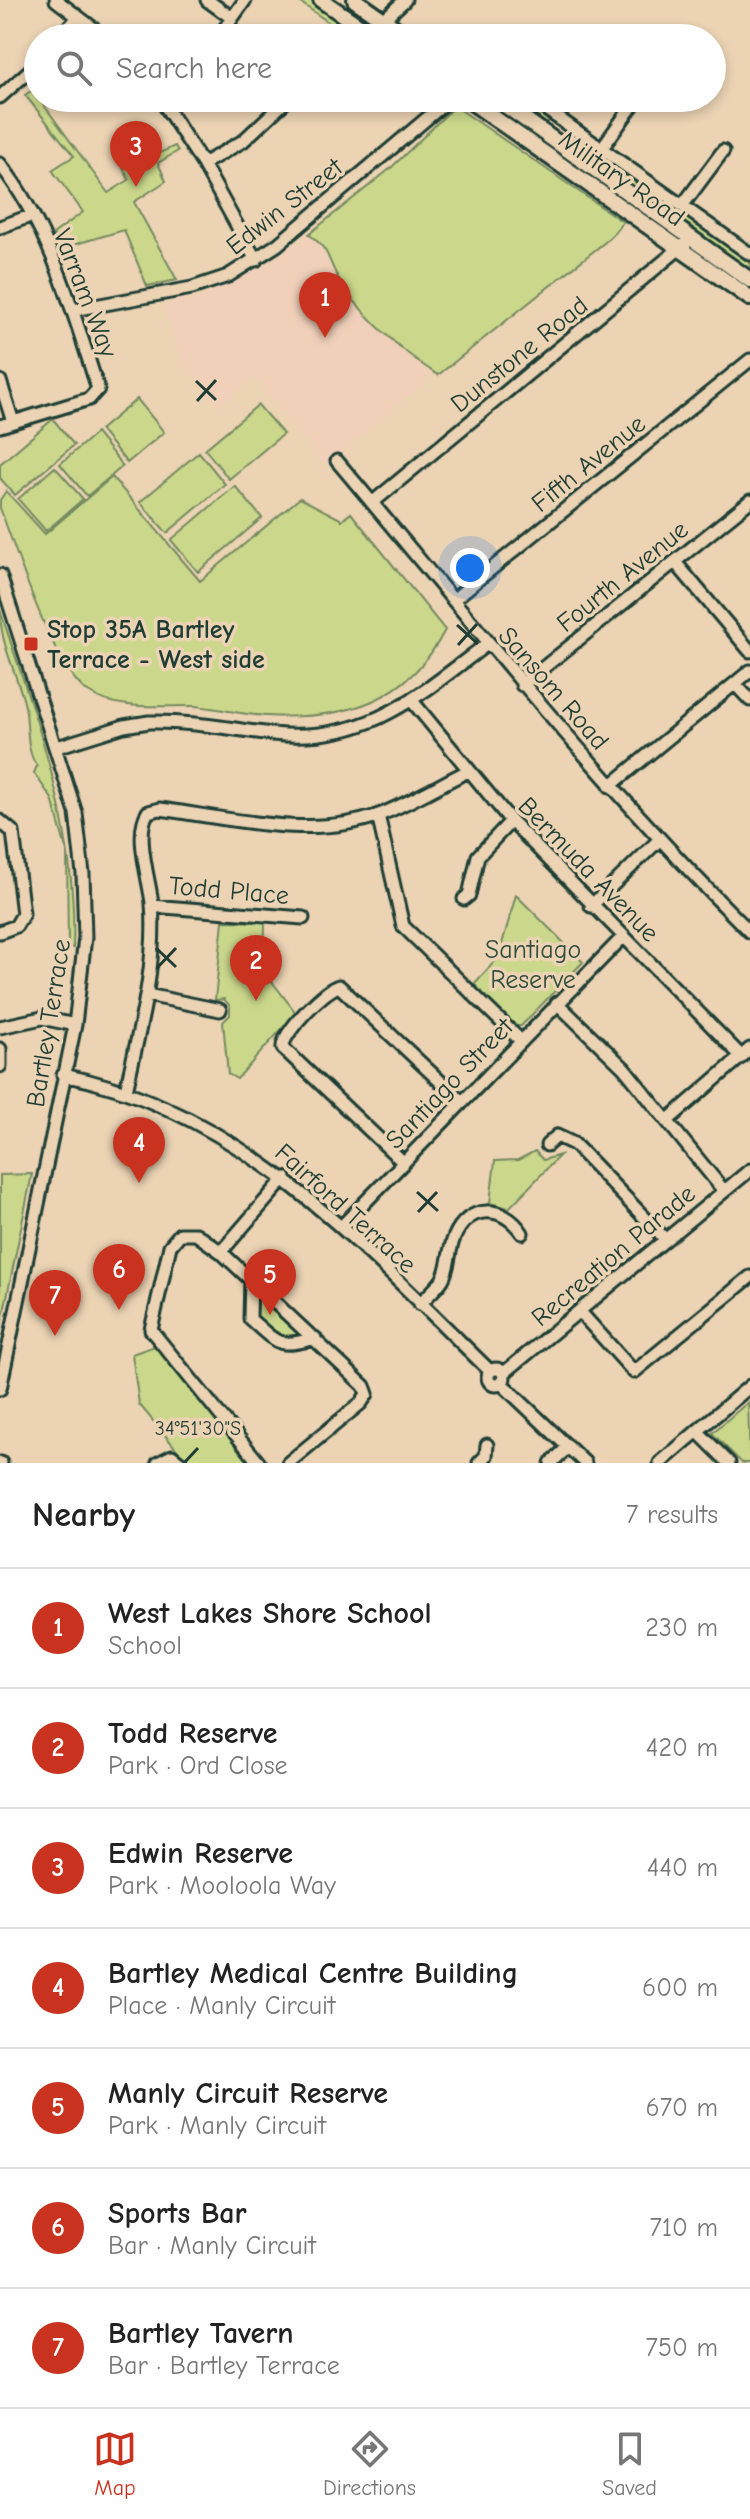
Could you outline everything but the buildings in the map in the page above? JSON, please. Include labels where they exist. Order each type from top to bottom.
[{"type":"main road","points":[[321,0],[357,24]]},
{"type":"main road","points":[[355,0],[390,24]]},
{"type":"main road","name":"Military Road","points":[[487,112],[686,244],[750,280]]},
{"type":"main road","name":"Military Road","points":[[515,112],[686,244],[750,298]]},
{"type":"street","points":[[56,0],[87,24]]},
{"type":"street","points":[[207,0],[232,18]]},
{"type":"street","points":[[228,24],[245,0]]},
{"type":"street","points":[[380,24],[405,0]]},
{"type":"street","points":[[72,24],[78,17]]},
{"type":"street","points":[[3,90],[24,74]]},
{"type":"street","points":[[170,112],[256,260]]},
{"type":"street","points":[[203,164],[243,141],[274,112]]},
{"type":"street","name":"Edwin Street","points":[[73,310],[192,288],[228,276],[256,260],[434,112]]},
{"type":"street","points":[[549,112],[750,254]]},
{"type":"street","points":[[602,148],[628,112]]},
{"type":"street","points":[[547,134],[557,118]]},
{"type":"street","points":[[682,206],[723,151]]},
{"type":"street","name":"Varram Way","points":[[0,164],[33,215],[73,310],[98,389],[95,394],[0,426]]},
{"type":"street","points":[[0,227],[33,215]]},
{"type":"street","name":"Dunstone Road","points":[[372,503],[686,244]]},
{"type":"street","name":"Fifth Avenue","points":[[453,600],[750,360]]},
{"type":"street","points":[[0,381],[13,422]]},
{"type":"street","name":"Sansom Road","points":[[337,461],[487,644],[658,841],[750,932]]},
{"type":"street","name":"Fourth Avenue","points":[[522,685],[750,501]]},
{"type":"street","points":[[675,562],[750,651]]},
{"type":"street","name":"Bartley Terrace","points":[[0,575],[76,813],[83,874],[85,937],[75,1025],[0,1389]]},
{"type":"street","points":[[57,747],[124,726],[149,722],[196,724],[275,734],[327,733],[362,725],[413,702],[487,644]]},
{"type":"street","points":[[610,786],[750,671]]},
{"type":"street","points":[[735,684],[750,700]]},
{"type":"street","name":"Bermuda Avenue","points":[[413,702],[511,821],[591,906],[746,1053]]},
{"type":"street","points":[[126,1091],[147,995],[152,906],[143,819],[152,809],[314,826],[378,815],[468,771]]},
{"type":"street","points":[[378,815],[403,926],[520,1040]]},
{"type":"street","points":[[0,821],[13,832],[23,914],[16,926],[0,932]]},
{"type":"street","points":[[464,899],[469,895],[478,856],[511,821]]},
{"type":"street","points":[[591,906],[658,841]]},
{"type":"street","name":"Todd Place","points":[[152,906],[303,918]]},
{"type":"street","name":"Santiago Street","points":[[341,1227],[623,937]]},
{"type":"street","points":[[403,1162],[283,1048],[285,1035],[326,992],[339,986],[461,1101]]},
{"type":"street","points":[[147,995],[220,1010]]},
{"type":"street","points":[[557,1003],[624,1068],[724,1191]]},
{"type":"street","points":[[0,1027],[42,1018],[75,1025]]},
{"type":"street","points":[[0,1049],[0,1066]]},
{"type":"street","points":[[667,1121],[746,1053]]},
{"type":"street","name":"Fairford Terrace","points":[[63,1075],[126,1091],[181,1113],[233,1141],[285,1178],[341,1227],[490,1371],[490,1383],[503,1378]]},
{"type":"street","points":[[547,1145],[557,1136],[574,1144],[665,1239]]},
{"type":"street","name":"Recreation Parade","points":[[503,1378],[750,1170]]},
{"type":"street","points":[[221,1252],[285,1178]]},
{"type":"street","points":[[420,1304],[441,1282],[454,1238],[476,1213],[483,1210],[504,1214],[522,1233]]},
{"type":"street","points":[[259,1463],[151,1330],[158,1290],[174,1239],[180,1234],[196,1234],[221,1252],[364,1386],[367,1394],[288,1463]]},
{"type":"street","points":[[580,1312],[634,1372],[750,1277]]},
{"type":"street","points":[[251,1278],[250,1319],[278,1343],[287,1346],[315,1338]]},
{"type":"street","points":[[503,1378],[585,1463]]},
{"type":"street","points":[[660,1463],[750,1386]]},
{"type":"street","points":[[697,1431],[729,1463]]},
{"type":"street","points":[[479,1463],[486,1456],[487,1445]]},
{"type":"street","points":[[551,1463],[568,1447]]},
{"type":"street","points":[[158,1463],[172,1456],[181,1463]]},
{"type":"shaded area","points":[[391,168],[513,308],[325,466],[253,377],[219,406],[183,364],[163,303],[204,295],[266,265]]},
{"type":"green space","points":[[297,0],[313,0],[347,24],[331,24]]},
{"type":"green space","points":[[39,112],[49,112],[108,193],[129,180],[121,164],[145,145],[153,156],[175,146],[178,151],[158,163],[166,181],[134,202],[177,280],[147,286],[124,230],[69,246],[61,236],[55,238],[53,234],[83,212],[52,170],[74,156]]},
{"type":"green space","points":[[449,112],[464,112],[623,222],[610,238],[438,375],[396,343],[355,302],[324,249],[309,234],[391,168]]},
{"type":"green space","points":[[525,112],[540,112],[547,117],[548,123],[543,125]]},
{"type":"green space","points":[[566,131],[750,261],[750,272],[561,137]]},
{"type":"green space","points":[[137,399],[164,432],[127,463],[100,430]]},
{"type":"green space","points":[[258,405],[283,434],[229,479],[205,449]]},
{"type":"green space","points":[[53,419],[74,445],[15,495],[0,478],[0,464]]},
{"type":"green space","points":[[96,433],[123,466],[87,496],[60,464]]},
{"type":"green space","points":[[199,452],[225,484],[167,533],[140,502]]},
{"type":"green space","points":[[55,467],[83,499],[46,531],[18,499]]},
{"type":"green space","points":[[112,477],[200,581],[300,498],[342,520],[351,513],[445,630],[430,655],[413,674],[393,690],[348,710],[267,716],[195,706],[127,705],[100,698],[75,680],[49,635],[0,508],[0,500],[6,491],[45,534]]},
{"type":"green space","points":[[235,486],[262,518],[198,572],[171,540]]},
{"type":"green space","points":[[0,610],[41,735],[62,818],[69,861],[73,904],[73,948],[68,946],[67,852],[52,799],[34,773],[37,766],[29,745],[25,706],[6,647]]},
{"type":"green space","name":"Santiago Reserve","points":[[516,895],[583,962],[521,1026],[515,1026],[473,985],[498,958]]},
{"type":"green space","points":[[223,921],[265,922],[264,971],[296,1013],[237,1079],[228,1074],[223,1022],[230,1015],[230,1006],[224,999],[215,1000]]},
{"type":"green space","points":[[535,1151],[543,1160],[560,1155],[509,1208],[490,1203],[495,1161],[518,1160]]},
{"type":"green space","points":[[32,1174],[0,1331],[0,1175]]},
{"type":"green space","points":[[251,1278],[315,1338],[287,1346],[250,1319]]},
{"type":"green space","points":[[155,1346],[253,1463],[188,1463],[139,1404],[132,1354]]},
{"type":"green space","points":[[748,1402],[750,1463],[742,1463],[712,1433]]},
{"type":"place","name":"Edwin Reserve","points":[[136,187]]},
{"type":"place","name":"West Lakes Shore School","points":[[325,338]]},
{"type":"place","name":"Stop 35A Bartley Terrace - West side","points":[[31,644]]},
{"type":"place","name":"Todd Reserve","points":[[256,1001]]},
{"type":"place","name":"Bartley Medical Centre Building","points":[[139,1183]]},
{"type":"place","name":"Sports Bar","points":[[119,1310]]},
{"type":"place","name":"Manly Circuit Reserve","points":[[270,1315]]},
{"type":"place","name":"Bartley Tavern","points":[[55,1336]]}]
